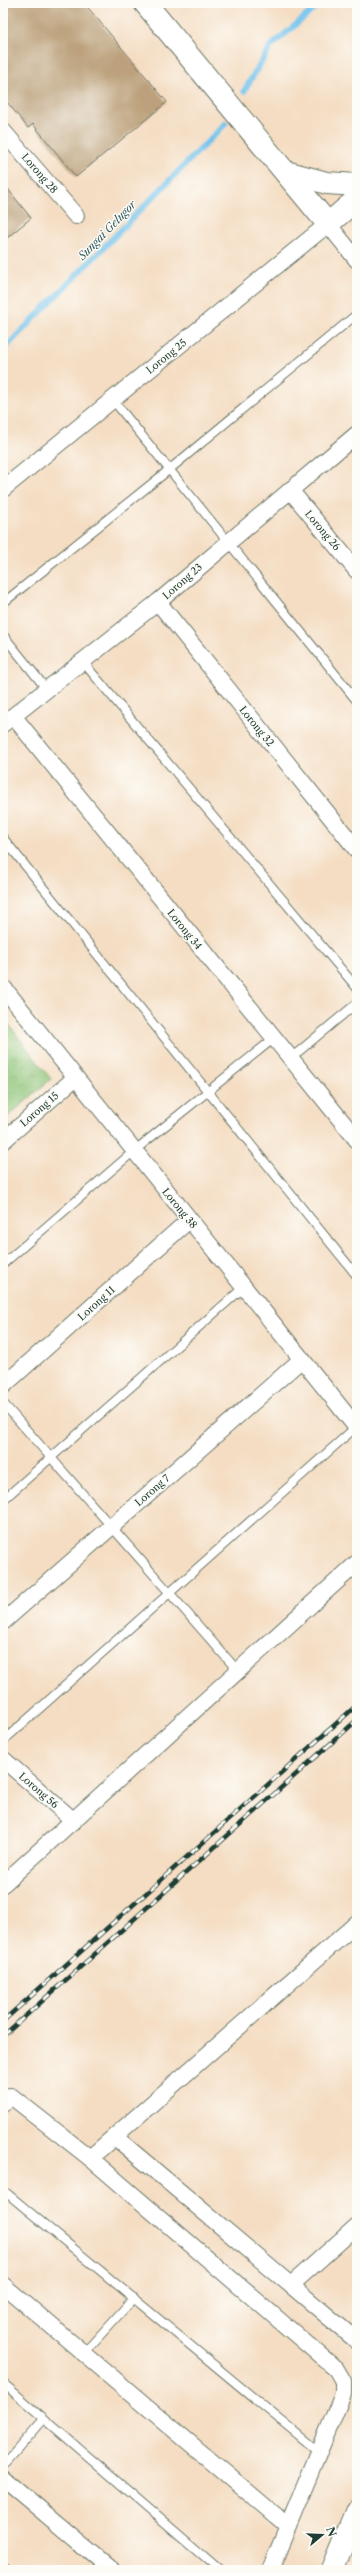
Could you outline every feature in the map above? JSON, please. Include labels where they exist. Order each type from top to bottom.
[{"type":"street","points":[[145,3],[286,172],[357,260]]},
{"type":"street","name":"Lorong 28","points":[[3,130],[76,216]]},
{"type":"street","points":[[286,172],[327,183],[356,197],[328,224]]},
{"type":"street","name":"Lorong 25","points":[[3,489],[328,224]]},
{"type":"street","name":"Lorong 23","points":[[8,720],[48,691],[158,602],[229,540],[357,434]]},
{"type":"street","name":"Lorong 26","points":[[290,490],[357,571]]},
{"type":"street","name":"Lorong 32","points":[[158,602],[357,850]]},
{"type":"street","name":"Lorong 34","points":[[8,720],[273,1039],[291,1058],[357,1140]]},
{"type":"street","name":"Lorong 38","points":[[3,987],[357,1428]]},
{"type":"street","name":"Lorong 15","points":[[3,1141],[76,1078]]},
{"type":"street","name":"Lorong 11","points":[[3,1386],[190,1220]]},
{"type":"street","name":"Lorong 7","points":[[3,1622],[302,1359]]},
{"type":"street","points":[[6,1877],[74,1821],[357,1563]]},
{"type":"street","name":"Lorong 56","points":[[3,1759],[74,1821]]},
{"type":"street","points":[[90,2158],[357,1923]]},
{"type":"street","points":[[3,2103],[11,2096],[90,2158],[336,2368],[343,2381],[343,2394],[270,2570]]},
{"type":"street","points":[[115,2137],[357,2341]]},
{"type":"street","points":[[291,2285],[357,2226]]},
{"type":"street","points":[[3,2284],[288,2526]]},
{"type":"street","points":[[3,2478],[112,2570]]},
{"type":"street","points":[[333,2570],[352,2541],[357,2512]]},
{"type":"lane","points":[[3,603],[170,469],[357,314]]},
{"type":"lane","points":[[113,400],[229,540],[357,701]]},
{"type":"lane","points":[[3,635],[48,691]]},
{"type":"lane","points":[[84,662],[357,988]]},
{"type":"lane","points":[[3,838],[357,1276]]},
{"type":"lane","points":[[291,1058],[357,1003]]},
{"type":"lane","points":[[3,1264],[134,1151],[273,1039]]},
{"type":"lane","points":[[3,1500],[244,1287]]},
{"type":"lane","points":[[3,1403],[238,1671]]},
{"type":"lane","points":[[3,1741],[357,1428]]},
{"type":"lane","points":[[3,2190],[319,2452]]},
{"type":"lane","points":[[84,2353],[134,2298]]},
{"type":"lane","points":[[3,2383],[220,2570]]},
{"type":"lane","points":[[3,2466],[44,2419]]},
{"type":"lane","points":[[3,2567],[6,2570]]},
{"type":"green space","points":[[3,1017],[51,1079],[3,1121]]},
{"type":"building","points":[[3,3],[84,3],[167,102],[76,177],[33,124],[28,128],[3,97]]},
{"type":"building","points":[[3,183],[31,218],[3,241]]},
{"type":"waterway","name":"Sungai Gelugor","points":[[244,91],[271,46],[321,3]]},
{"type":"waterway","name":"Sungai Gelugor","points":[[3,350],[225,124]]},
{"type":"railway","points":[[3,2021],[357,1705]]},
{"type":"railway","points":[[3,2036],[357,1720]]}]
